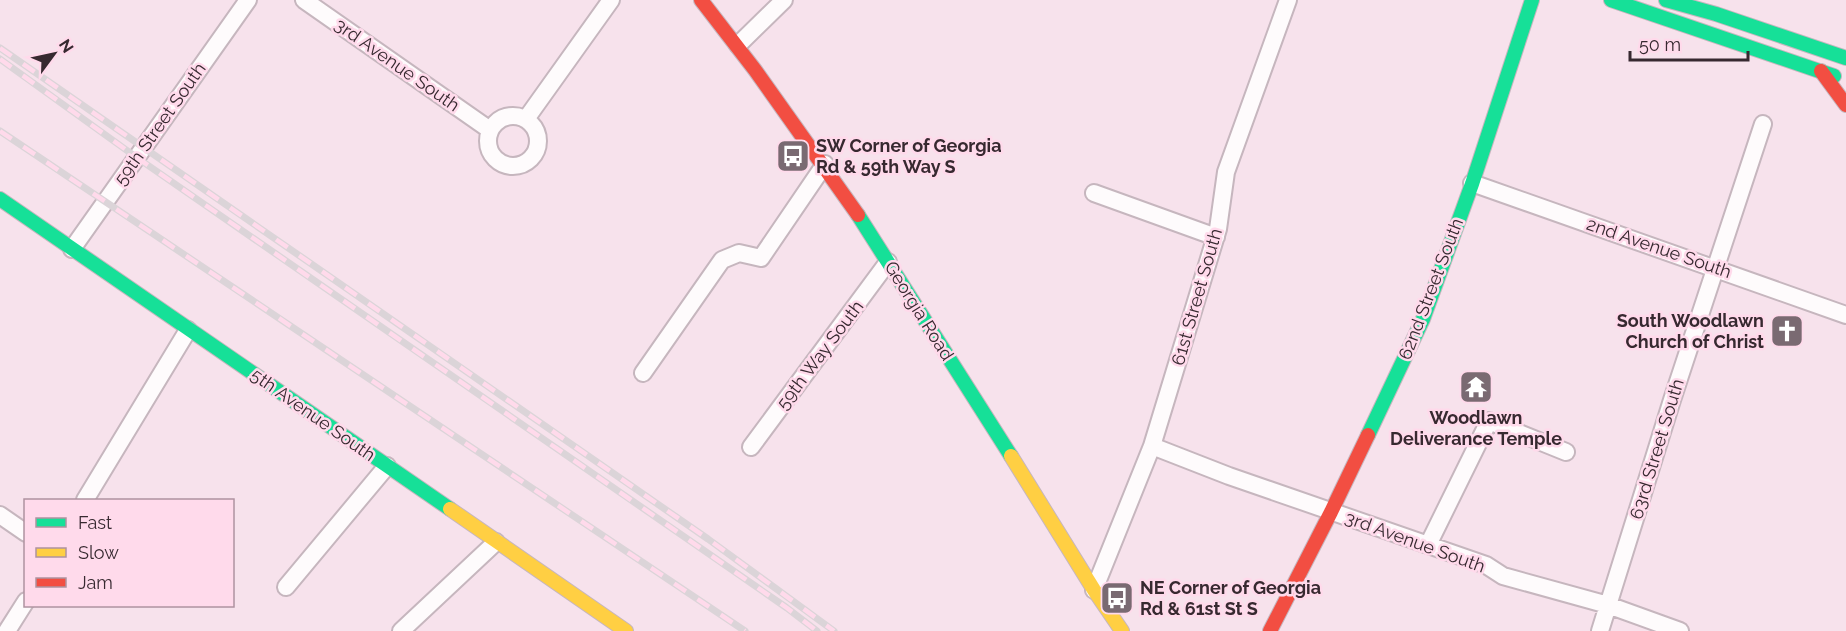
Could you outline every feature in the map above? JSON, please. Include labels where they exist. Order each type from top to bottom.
[{"type":"main road","name":"Georgia Road","points":[[701,0],[738,45],[825,164],[1122,631]]},
{"type":"main road","name":"62nd Street South","points":[[1270,631],[1331,512],[1423,319],[1433,285],[1472,183],[1504,79],[1532,0]]},
{"type":"main road","points":[[1611,0],[1846,80]]},
{"type":"main road","points":[[1666,0],[1716,14],[1846,58]]},
{"type":"main road","points":[[1821,71],[1846,105]]},
{"type":"main road","name":"5th Avenue South","points":[[0,199],[620,630]]},
{"type":"street","name":"59th Street South","points":[[72,249],[248,0]]},
{"type":"street","name":"3rd Avenue South","points":[[304,0],[490,129]]},
{"type":"street","points":[[526,119],[610,0]]},
{"type":"street","points":[[738,45],[784,0]]},
{"type":"street","name":"61st Street South","points":[[1094,590],[1152,446],[1216,237],[1226,172],[1288,0]]},
{"type":"street","points":[[519,116],[526,119],[537,132],[538,149],[528,162],[512,167],[496,160],[488,146],[490,129],[502,118],[519,116]]},
{"type":"street","name":"63rd Street South","points":[[1600,631],[1715,267],[1763,124]]},
{"type":"street","points":[[643,373],[722,260],[740,253],[761,258],[825,164]]},
{"type":"street","name":"2nd Avenue South","points":[[1472,183],[1846,315]]},
{"type":"street","points":[[1094,193],[1216,237]]},
{"type":"street","name":"59th Way South","points":[[751,447],[888,262]]},
{"type":"street","points":[[87,499],[188,330]]},
{"type":"street","points":[[1428,545],[1489,421],[1566,452]]},
{"type":"street","name":"3rd Avenue South","points":[[1152,446],[1331,512],[1486,565],[1503,576],[1608,605],[1680,631]]},
{"type":"street","points":[[286,587],[387,466]]},
{"type":"street","points":[[0,515],[24,531]]},
{"type":"street","points":[[400,631],[496,542]]},
{"type":"street","points":[[7,631],[24,604]]},
{"type":"railway","points":[[0,48],[708,539],[834,631]]},
{"type":"railway","points":[[0,59],[136,157],[817,631]]},
{"type":"railway","points":[[0,131],[745,631]]},
{"type":"traffic: fast","points":[[1368,435],[1423,319],[1472,184],[1532,0]]},
{"type":"traffic: fast","points":[[1611,0],[1834,76]]},
{"type":"traffic: fast","points":[[1666,0],[1716,14],[1846,58]]},
{"type":"traffic: fast","points":[[0,199],[450,509]]},
{"type":"traffic: fast","points":[[858,215],[1011,456]]},
{"type":"traffic: slow","points":[[1011,456],[1122,631]]},
{"type":"traffic: slow","points":[[450,509],[626,631]]},
{"type":"traffic: jam","points":[[701,0],[755,70],[858,215]]},
{"type":"traffic: jam","points":[[1821,71],[1846,105]]},
{"type":"traffic: jam","points":[[1270,631],[1368,435]]},
{"type":"place","name":"SW Corner of Georgia Rd & 59th Way S","points":[[793,156]]},
{"type":"place","name":"South Woodlawn Church of Christ","points":[[1787,331]]},
{"type":"place","name":"Woodlawn Deliverance Temple","points":[[1476,387]]},
{"type":"place","name":"NE Corner of Georgia Rd & 61st St S","points":[[1117,598]]}]
